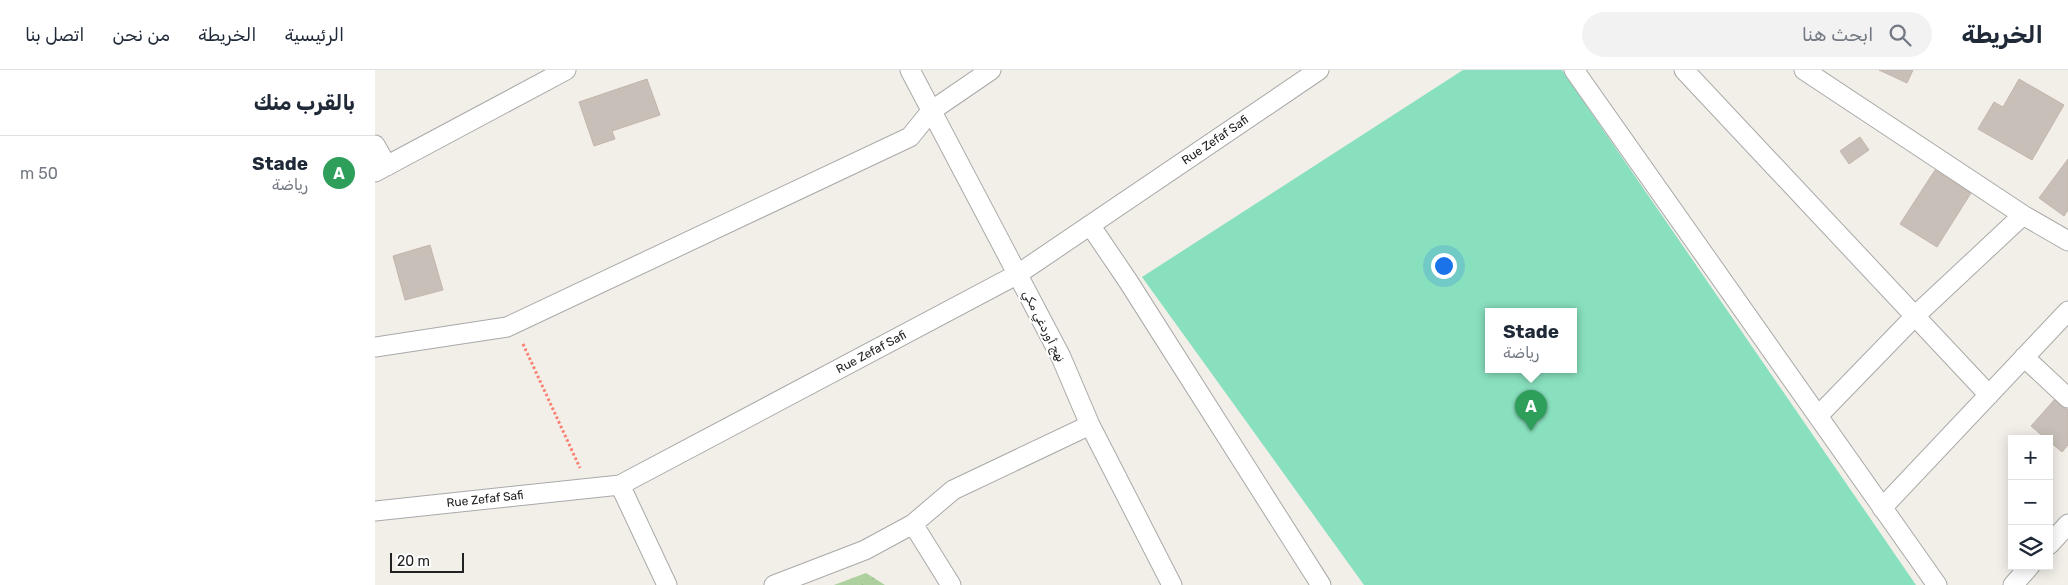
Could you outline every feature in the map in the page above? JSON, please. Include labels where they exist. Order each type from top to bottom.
[{"type":"street","points":[[375,145],[381,169],[566,70]]},
{"type":"street","name":"نهج أوردغي مكي","points":[[910,70],[1061,357],[1090,424],[1172,585]]},
{"type":"street","points":[[375,347],[507,327],[514,324],[910,137],[931,111],[991,70]]},
{"type":"street","name":"Rue Zefaf Safi","points":[[375,511],[620,485],[1018,274],[1319,70]]},
{"type":"street","points":[[1574,70],[1937,585]]},
{"type":"street","points":[[1684,70],[1989,395]]},
{"type":"street","points":[[1804,70],[2023,215],[2068,241]]},
{"type":"street","points":[[1818,416],[1916,317],[2023,215]]},
{"type":"street","points":[[1090,225],[1128,281],[1321,585]]},
{"type":"street","points":[[1882,508],[2068,311]]},
{"type":"street","points":[[2024,357],[2068,398]]},
{"type":"street","points":[[774,585],[865,550],[913,524],[953,490],[1090,424]]},
{"type":"street","points":[[620,485],[667,585]]},
{"type":"street","points":[[913,524],[951,585]]},
{"type":"street","points":[[2053,541],[2068,524]]},
{"type":"street","points":[[2013,585],[2026,570]]},
{"type":"path","points":[[514,324],[590,488]]},
{"type":"green space","points":[[1463,70],[1562,70],[1916,585],[1364,585],[1142,277]]},
{"type":"green space","points":[[866,573],[885,585],[834,585]]},
{"type":"building","points":[[1879,70],[1913,70],[1907,83]]},
{"type":"building","points":[[647,79],[660,115],[612,131],[615,139],[594,146],[579,102]]},
{"type":"building","points":[[2019,79],[2064,105],[2032,160],[1978,129],[1994,102],[2003,107]]},
{"type":"building","points":[[1860,137],[1869,150],[1849,164],[1840,151]]},
{"type":"building","points":[[2068,159],[2068,210],[2064,216],[2039,198]]},
{"type":"building","points":[[1935,170],[1971,193],[1937,247],[1900,224]]},
{"type":"building","points":[[430,245],[443,290],[405,300],[393,256]]},
{"type":"building","points":[[2055,399],[2068,410],[2068,445],[2062,452],[2053,444],[2053,435],[2041,435],[2031,426]]},
{"type":"place","name":"Stade","points":[[1531,431]]}]
